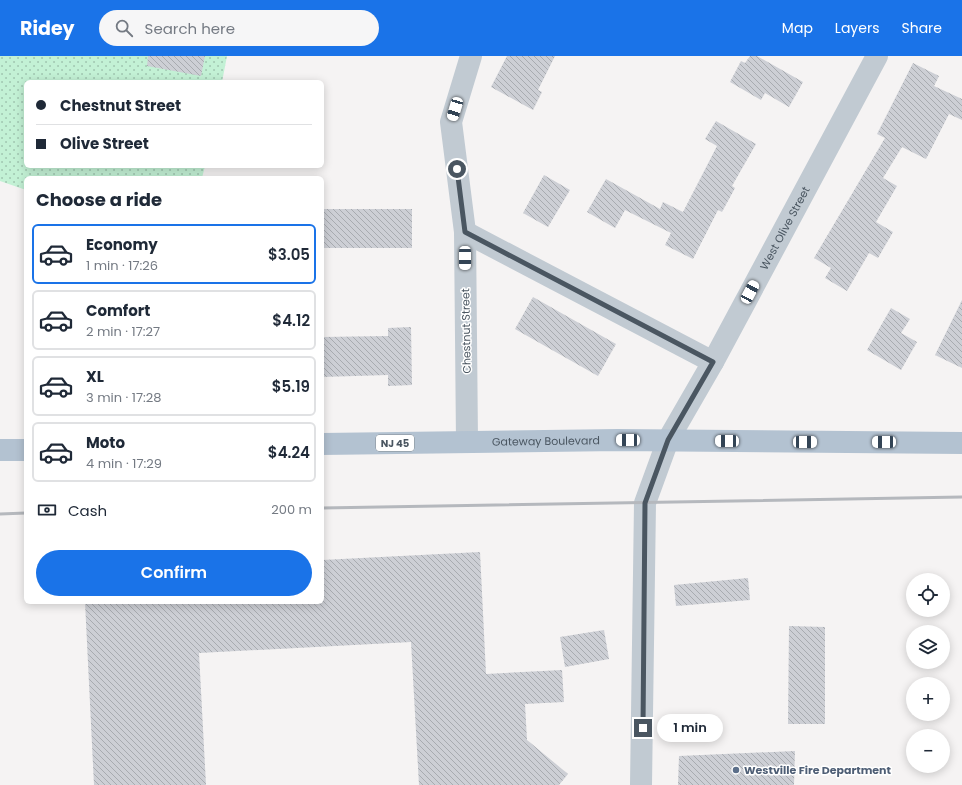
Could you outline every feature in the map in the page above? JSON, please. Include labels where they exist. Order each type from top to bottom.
[{"type":"main road","name":"Gateway Boulevard","points":[[324,444],[467,441],[668,440],[962,443]]},
{"type":"main road","points":[[0,450],[24,450]]},
{"type":"street","name":"Chestnut Street","points":[[467,441],[465,232],[451,122],[471,56]]},
{"type":"street","name":"West Olive Street","points":[[641,785],[645,503],[668,440],[713,362],[877,56]]},
{"type":"street","points":[[465,232],[713,362]]},
{"type":"green space","points":[[0,56],[227,56],[222,80],[24,80],[24,168],[204,168],[202,176],[24,176],[24,189],[0,181]]},
{"type":"building","points":[[148,56],[205,56],[201,76],[147,66]]},
{"type":"building","points":[[507,56],[555,56],[538,90],[542,92],[533,110],[491,87]]},
{"type":"building","points":[[750,56],[757,56],[803,82],[789,107],[765,93],[761,100],[730,82],[741,61],[745,63]]},
{"type":"building","points":[[913,63],[939,76],[934,86],[962,99],[962,120],[949,114],[926,159],[902,147],[883,178],[897,186],[876,222],[893,232],[878,258],[869,253],[847,291],[825,278],[831,268],[814,258],[885,138],[877,134]]},
{"type":"building","points":[[716,121],[756,144],[732,186],[735,188],[722,212],[718,210],[693,259],[665,245],[671,233],[625,210],[615,228],[587,212],[606,179],[660,209],[663,202],[683,212],[717,146],[705,139]]},
{"type":"building","points":[[544,175],[570,190],[548,227],[523,213]]},
{"type":"building","points":[[324,209],[412,209],[412,248],[324,248]]},
{"type":"building","points":[[533,297],[616,344],[598,376],[515,329]]},
{"type":"building","points":[[962,300],[962,368],[935,355]]},
{"type":"building","points":[[891,308],[910,319],[901,333],[917,342],[901,370],[867,350]]},
{"type":"building","points":[[411,327],[412,385],[388,386],[388,375],[324,377],[324,337],[388,336],[388,328]]},
{"type":"building","points":[[480,552],[486,674],[562,670],[564,702],[525,704],[527,740],[568,774],[559,785],[419,785],[411,642],[199,653],[206,785],[94,785],[85,604],[324,604],[324,560]]},
{"type":"building","points":[[748,578],[750,600],[676,606],[674,585]]},
{"type":"building","points":[[789,626],[825,627],[825,724],[788,724]]},
{"type":"building","points":[[604,630],[609,659],[565,667],[560,637]]},
{"type":"building","name":"Westville Fire Department","points":[[795,751],[794,785],[678,785],[679,756]]},
{"type":"railway","points":[[324,508],[962,497]]},
{"type":"railway","points":[[0,514],[24,513]]},
{"type":"place","name":"Westville Fire Department","points":[[736,770]]},
{"type":"route","points":[[457,169],[465,232],[713,362],[668,440],[645,503],[643,728]]}]
